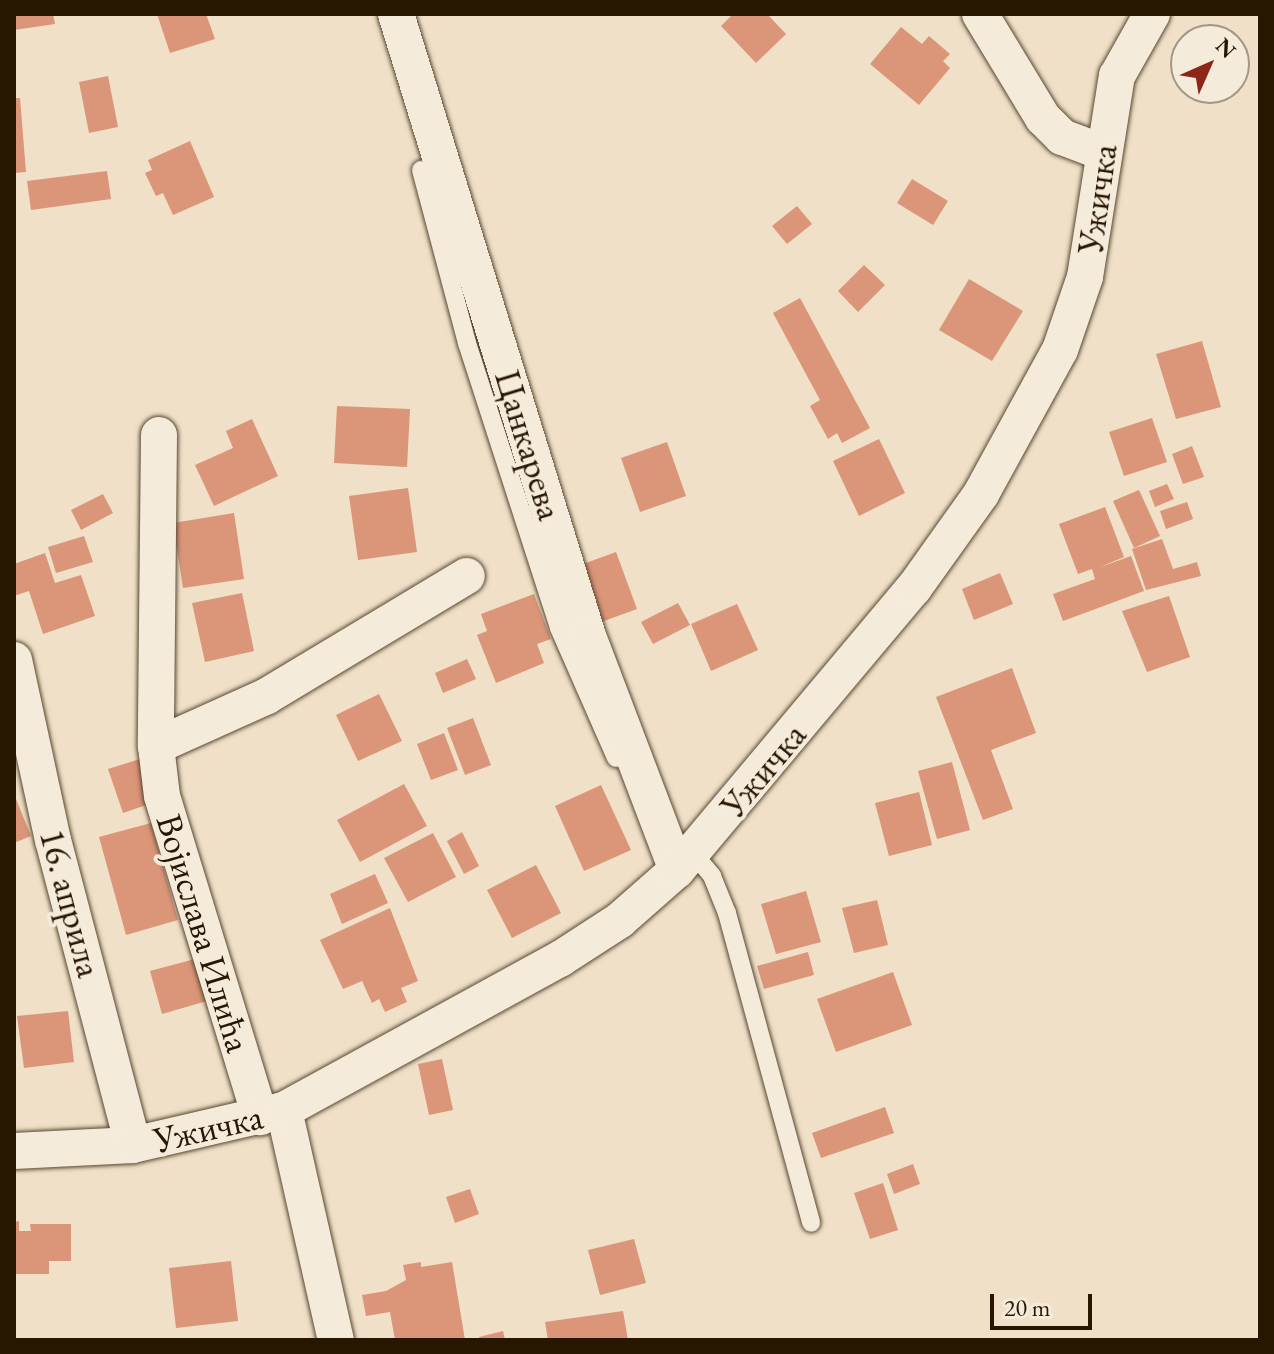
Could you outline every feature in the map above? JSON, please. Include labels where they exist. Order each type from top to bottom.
[{"type":"street","name":"Цанкарева","points":[[396,14],[588,636],[680,867]]},
{"type":"street","points":[[980,14],[1043,118],[1062,137],[1102,152]]},
{"type":"street","name":"Ужичка","points":[[14,1151],[133,1145],[272,1114],[560,959],[620,920],[680,867],[914,588],[981,494],[1060,350],[1085,277],[1102,152],[1117,76],[1152,14]]},
{"type":"street","name":"Војислава Илића","points":[[159,435],[156,746],[162,796],[272,1114],[336,1340]]},
{"type":"street","points":[[156,746],[267,696],[467,576]]},
{"type":"street","name":"16. априла","points":[[14,660],[53,840],[133,1145]]},
{"type":"lane","points":[[421,170],[467,343],[559,628],[680,867],[712,876],[727,913],[811,1223]]},
{"type":"building","points":[[14,14],[53,14],[55,24],[14,30]]},
{"type":"building","points":[[157,14],[206,14],[215,39],[170,53]]},
{"type":"building","points":[[733,14],[767,14],[786,34],[756,63],[721,26]]},
{"type":"building","points":[[901,27],[922,44],[929,36],[950,54],[943,61],[950,68],[919,105],[870,64]]},
{"type":"building","points":[[108,76],[118,127],[89,133],[79,82]]},
{"type":"building","points":[[14,98],[20,98],[26,172],[14,173]]},
{"type":"building","points":[[190,141],[214,197],[173,215],[163,193],[156,196],[145,173],[152,170],[148,160]]},
{"type":"building","points":[[107,171],[111,199],[31,210],[27,181]]},
{"type":"building","points":[[912,179],[948,201],[933,225],[897,203]]},
{"type":"building","points":[[797,206],[812,224],[787,244],[772,226]]},
{"type":"building","points":[[864,265],[885,285],[858,312],[838,291]]},
{"type":"building","points":[[969,279],[1023,311],[992,361],[939,330]]},
{"type":"building","points":[[800,298],[870,428],[842,443],[837,433],[828,439],[810,406],[820,400],[773,313]]},
{"type":"building","points":[[1202,341],[1221,407],[1176,419],[1156,354]]},
{"type":"building","points":[[337,406],[410,409],[407,467],[334,463]]},
{"type":"building","points":[[1152,418],[1167,462],[1124,476],[1109,432]]},
{"type":"building","points":[[252,419],[278,476],[214,506],[195,465],[233,448],[226,431]]},
{"type":"building","points":[[879,439],[905,493],[859,516],[833,461]]},
{"type":"building","points":[[667,442],[686,496],[640,512],[621,458]]},
{"type":"building","points":[[1192,446],[1204,477],[1183,484],[1172,454]]},
{"type":"building","points":[[1167,484],[1174,499],[1155,507],[1149,491]]},
{"type":"building","points":[[408,488],[417,552],[358,560],[349,496]]},
{"type":"building","points":[[1139,490],[1160,536],[1134,548],[1113,501]]},
{"type":"building","points":[[103,494],[113,513],[81,530],[71,510]]},
{"type":"building","points":[[1187,502],[1193,519],[1166,529],[1160,511]]},
{"type":"building","points":[[1105,507],[1124,557],[1098,568],[1131,556],[1144,591],[1063,621],[1053,594],[1095,579],[1092,569],[1078,574],[1059,524]]},
{"type":"building","points":[[234,513],[244,579],[183,588],[173,523]]},
{"type":"building","points":[[84,536],[93,562],[56,573],[48,547]]},
{"type":"building","points":[[1162,539],[1173,569],[1197,562],[1201,576],[1146,590],[1132,549]]},
{"type":"building","points":[[616,552],[637,609],[593,625],[572,568]]},
{"type":"building","points":[[45,553],[55,583],[81,575],[95,616],[43,634],[29,591],[14,596],[14,564]]},
{"type":"building","points":[[1000,573],[1013,604],[974,620],[962,589]]},
{"type":"building","points":[[242,593],[254,651],[205,662],[192,603]]},
{"type":"building","points":[[534,594],[551,639],[537,644],[544,663],[496,683],[477,635],[487,631],[481,614]]},
{"type":"building","points":[[1169,596],[1190,657],[1147,672],[1122,611]]},
{"type":"building","points":[[678,603],[690,625],[653,644],[641,622]]},
{"type":"building","points":[[737,604],[758,650],[711,671],[691,624]]},
{"type":"building","points":[[467,659],[476,679],[443,693],[435,673]]},
{"type":"building","points":[[1012,668],[1036,733],[991,750],[1013,809],[983,820],[936,697]]},
{"type":"building","points":[[379,694],[402,741],[358,761],[336,715]]},
{"type":"building","points":[[473,718],[491,765],[465,775],[447,728]]},
{"type":"building","points":[[444,733],[458,770],[431,780],[417,744]]},
{"type":"building","points":[[140,759],[155,802],[123,813],[108,769]]},
{"type":"building","points":[[952,762],[970,830],[937,839],[918,771]]},
{"type":"building","points":[[404,784],[427,826],[360,862],[337,820]]},
{"type":"building","points":[[601,785],[631,850],[584,871],[555,806]]},
{"type":"building","points":[[919,792],[932,845],[889,856],[875,803]]},
{"type":"building","points":[[14,794],[31,836],[14,843]]},
{"type":"building","points":[[151,823],[178,920],[126,935],[99,837]]},
{"type":"building","points":[[462,832],[479,866],[464,874],[447,841]]},
{"type":"building","points":[[433,833],[456,877],[408,902],[384,858]]},
{"type":"building","points":[[536,865],[561,913],[512,938],[487,890]]},
{"type":"building","points":[[375,874],[388,903],[342,924],[330,894]]},
{"type":"building","points":[[806,891],[821,942],[776,954],[761,904]]},
{"type":"building","points":[[877,900],[888,945],[854,953],[842,908]]},
{"type":"building","points":[[390,908],[418,981],[401,988],[407,1002],[385,1012],[379,999],[372,1003],[362,981],[343,989],[320,940]]},
{"type":"building","points":[[808,952],[814,975],[764,989],[757,966]]},
{"type":"building","points":[[195,959],[207,1001],[162,1014],[150,971]]},
{"type":"building","points":[[893,972],[912,1025],[836,1052],[817,999]]},
{"type":"building","points":[[68,1011],[74,1062],[24,1068],[17,1016]]},
{"type":"building","points":[[442,1059],[453,1110],[429,1115],[418,1064]]},
{"type":"building","points":[[885,1107],[894,1133],[821,1158],[812,1133]]},
{"type":"building","points":[[913,1164],[920,1184],[894,1194],[887,1174]]},
{"type":"building","points":[[883,1183],[898,1230],[870,1239],[854,1193]]},
{"type":"building","points":[[470,1189],[479,1214],[455,1223],[446,1197]]},
{"type":"building","points":[[19,1221],[19,1231],[31,1231],[30,1224],[71,1224],[71,1261],[49,1261],[49,1274],[14,1274],[14,1222]]},
{"type":"building","points":[[634,1239],[646,1283],[600,1295],[588,1250]]},
{"type":"building","points":[[231,1261],[238,1321],[176,1328],[169,1268]]},
{"type":"building","points":[[421,1262],[421,1267],[452,1262],[465,1340],[395,1340],[390,1312],[366,1316],[362,1295],[386,1291],[406,1280],[403,1265]]},
{"type":"building","points":[[623,1311],[628,1340],[548,1340],[545,1322]]},
{"type":"building","points":[[503,1331],[505,1340],[480,1340],[479,1337]]}]
